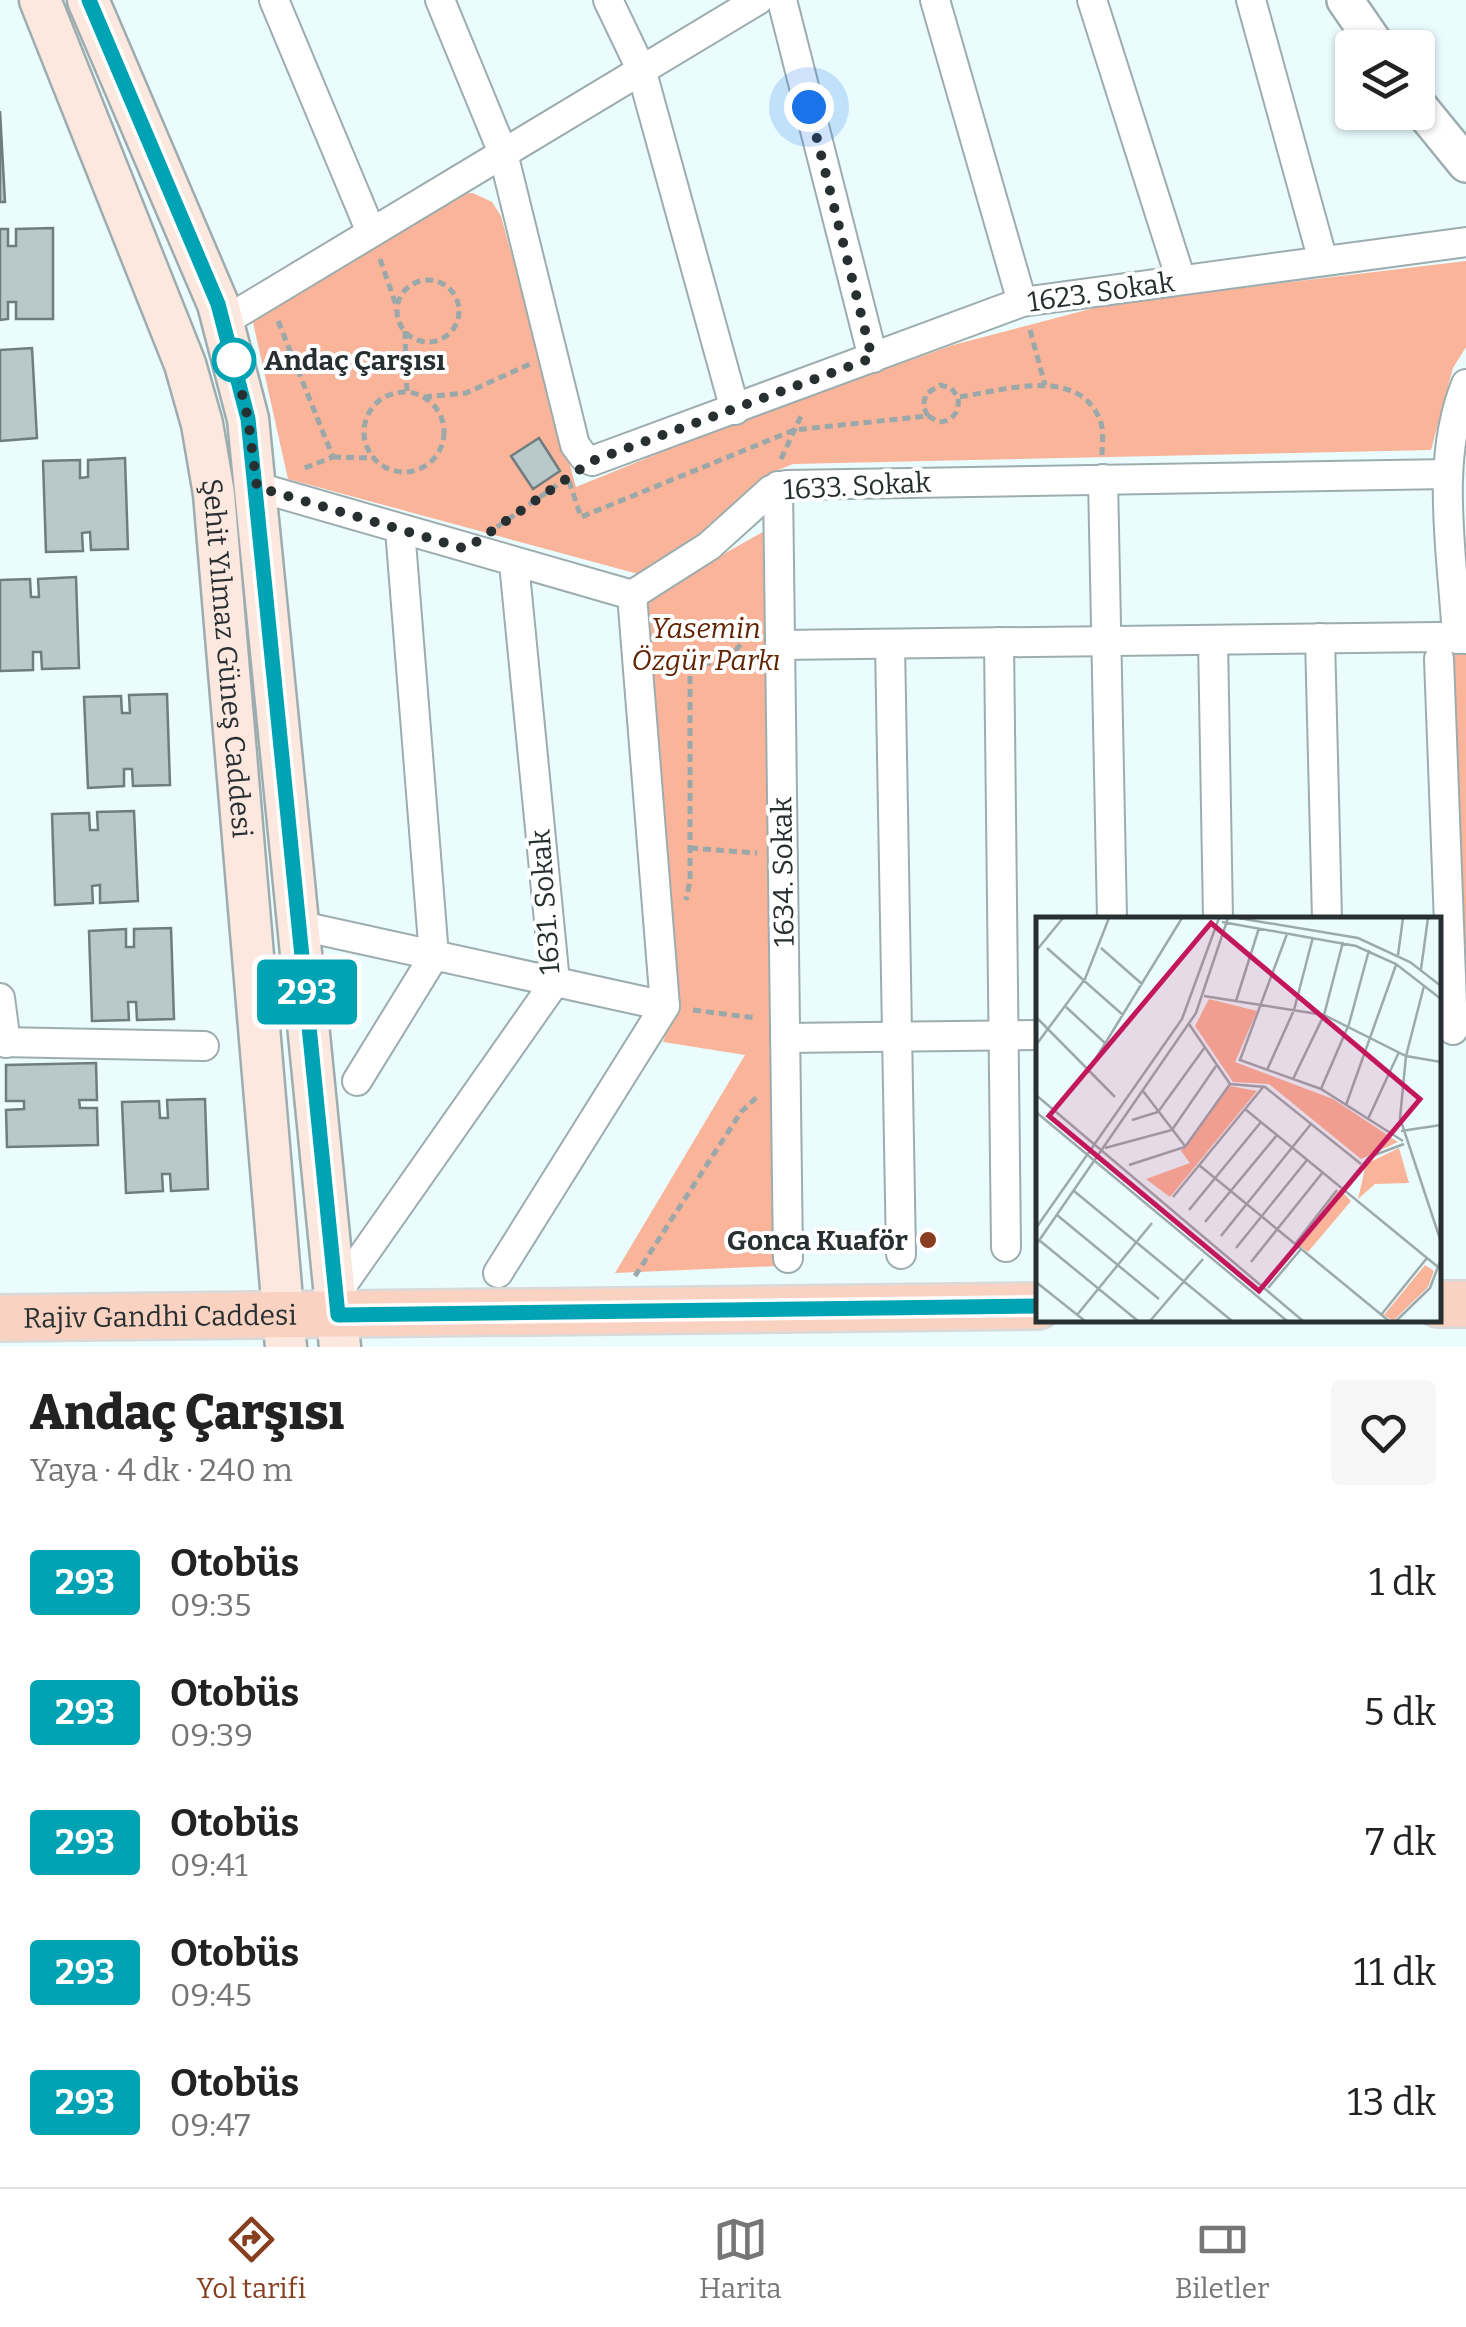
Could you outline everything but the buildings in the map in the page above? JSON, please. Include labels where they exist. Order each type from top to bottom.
[{"type":"main road","name":"Şehit Yılmaz Güneş Caddesi","points":[[40,0],[171,328],[202,424],[214,494],[284,1331]]},
{"type":"main road","name":"Şehit Yılmaz Güneş Caddesi","points":[[88,0],[224,322],[248,419],[338,1319]]},
{"type":"main road","name":"Rajiv Gandhi Caddesi","points":[[0,1318],[284,1331],[338,1319],[1036,1306]]},
{"type":"street","points":[[274,0],[371,232]]},
{"type":"street","points":[[440,0],[503,153],[575,444],[592,461]]},
{"type":"street","points":[[608,0],[641,68],[734,410]]},
{"type":"street","points":[[224,322],[758,0]]},
{"type":"street","points":[[782,0],[872,358]]},
{"type":"street","points":[[934,0],[1022,302]]},
{"type":"street","points":[[1092,0],[1181,280]]},
{"type":"street","points":[[1251,0],[1322,262]]},
{"type":"street","points":[[1345,0],[1366,30]]},
{"type":"street","points":[[1435,126],[1466,164]]},
{"type":"street","name":"1623. Sokak","points":[[592,461],[1022,302],[1466,242]]},
{"type":"street","points":[[1453,1030],[1454,646],[1448,474],[1455,419],[1466,384]]},
{"type":"street","name":"1633. Sokak","points":[[632,595],[708,546],[778,486],[1448,474]]},
{"type":"street","points":[[1103,479],[1112,917]]},
{"type":"street","name":"1634. Sokak","points":[[778,486],[788,1258]]},
{"type":"street","points":[[257,487],[632,595],[665,1006],[498,1273]]},
{"type":"street","points":[[357,1081],[434,956],[400,529]]},
{"type":"street","name":"1631. Sokak","points":[[338,1319],[555,982],[514,562]]},
{"type":"street","points":[[780,645],[1320,638],[1454,646]]},
{"type":"street","points":[[1320,638],[1327,917]]},
{"type":"street","points":[[1213,640],[1218,917]]},
{"type":"street","points":[[1000,642],[1006,1247]]},
{"type":"street","points":[[890,644],[901,1254]]},
{"type":"street","points":[[300,926],[665,1006]]},
{"type":"street","points":[[0,998],[3,1042],[204,1046]]},
{"type":"street","points":[[785,1030],[896,1036],[1036,1035]]},
{"type":"path","points":[[371,232],[405,331],[407,392]]},
{"type":"path","points":[[397,308],[406,289],[424,280],[445,284],[458,301],[457,322],[443,338],[422,341],[405,331]]},
{"type":"path","points":[[268,295],[332,457]]},
{"type":"path","points":[[1022,302],[1044,385]]},
{"type":"path","points":[[424,398],[466,393],[552,353]]},
{"type":"path","points":[[778,486],[781,460],[804,410],[809,382]]},
{"type":"path","points":[[958,397],[1060,385],[1086,400],[1102,424],[1103,479]]},
{"type":"path","points":[[568,478],[581,517],[794,430],[928,416],[939,422],[951,419],[959,410],[958,397],[946,386],[930,390],[924,400],[928,416]]},
{"type":"path","points":[[407,392],[424,398],[442,418],[442,446],[424,467],[397,472],[384,467],[373,458],[364,433],[372,408],[394,393],[407,392]]},
{"type":"path","points":[[257,487],[332,457],[373,458]]},
{"type":"path","points":[[466,549],[592,461]]},
{"type":"path","points":[[637,658],[725,664],[765,614],[780,613]]},
{"type":"path","points":[[683,917],[690,881],[690,662]]},
{"type":"path","points":[[690,848],[783,855]]},
{"type":"path","points":[[665,1006],[785,1030]]},
{"type":"path","points":[[611,1312],[741,1112],[786,1070]]},
{"type":"green space","points":[[473,193],[492,202],[501,216],[576,487],[718,429],[953,345],[1109,304],[1466,261],[1466,347],[1453,368],[1431,450],[793,464],[771,473],[700,535],[638,574],[288,479],[252,318],[450,194]]},
{"type":"green space","name":"Yasemin Özgür Parkı","points":[[768,529],[777,1266],[615,1273],[745,1055],[663,1042],[678,998],[639,602]]},
{"type":"green space","points":[[1448,647],[1466,650],[1466,1020]]},
{"type":"bus line","name":"293","points":[[89,0],[218,304],[248,419],[338,1315],[1036,1306]]},
{"type":"place","name":"Andaç Çarşısı","points":[[234,360]]},
{"type":"place","name":"Gonca Kuaför","points":[[928,1240]]},
{"type":"route","points":[[234,360],[248,419],[257,487],[466,549],[592,461],[872,358],[809,107]]}]
